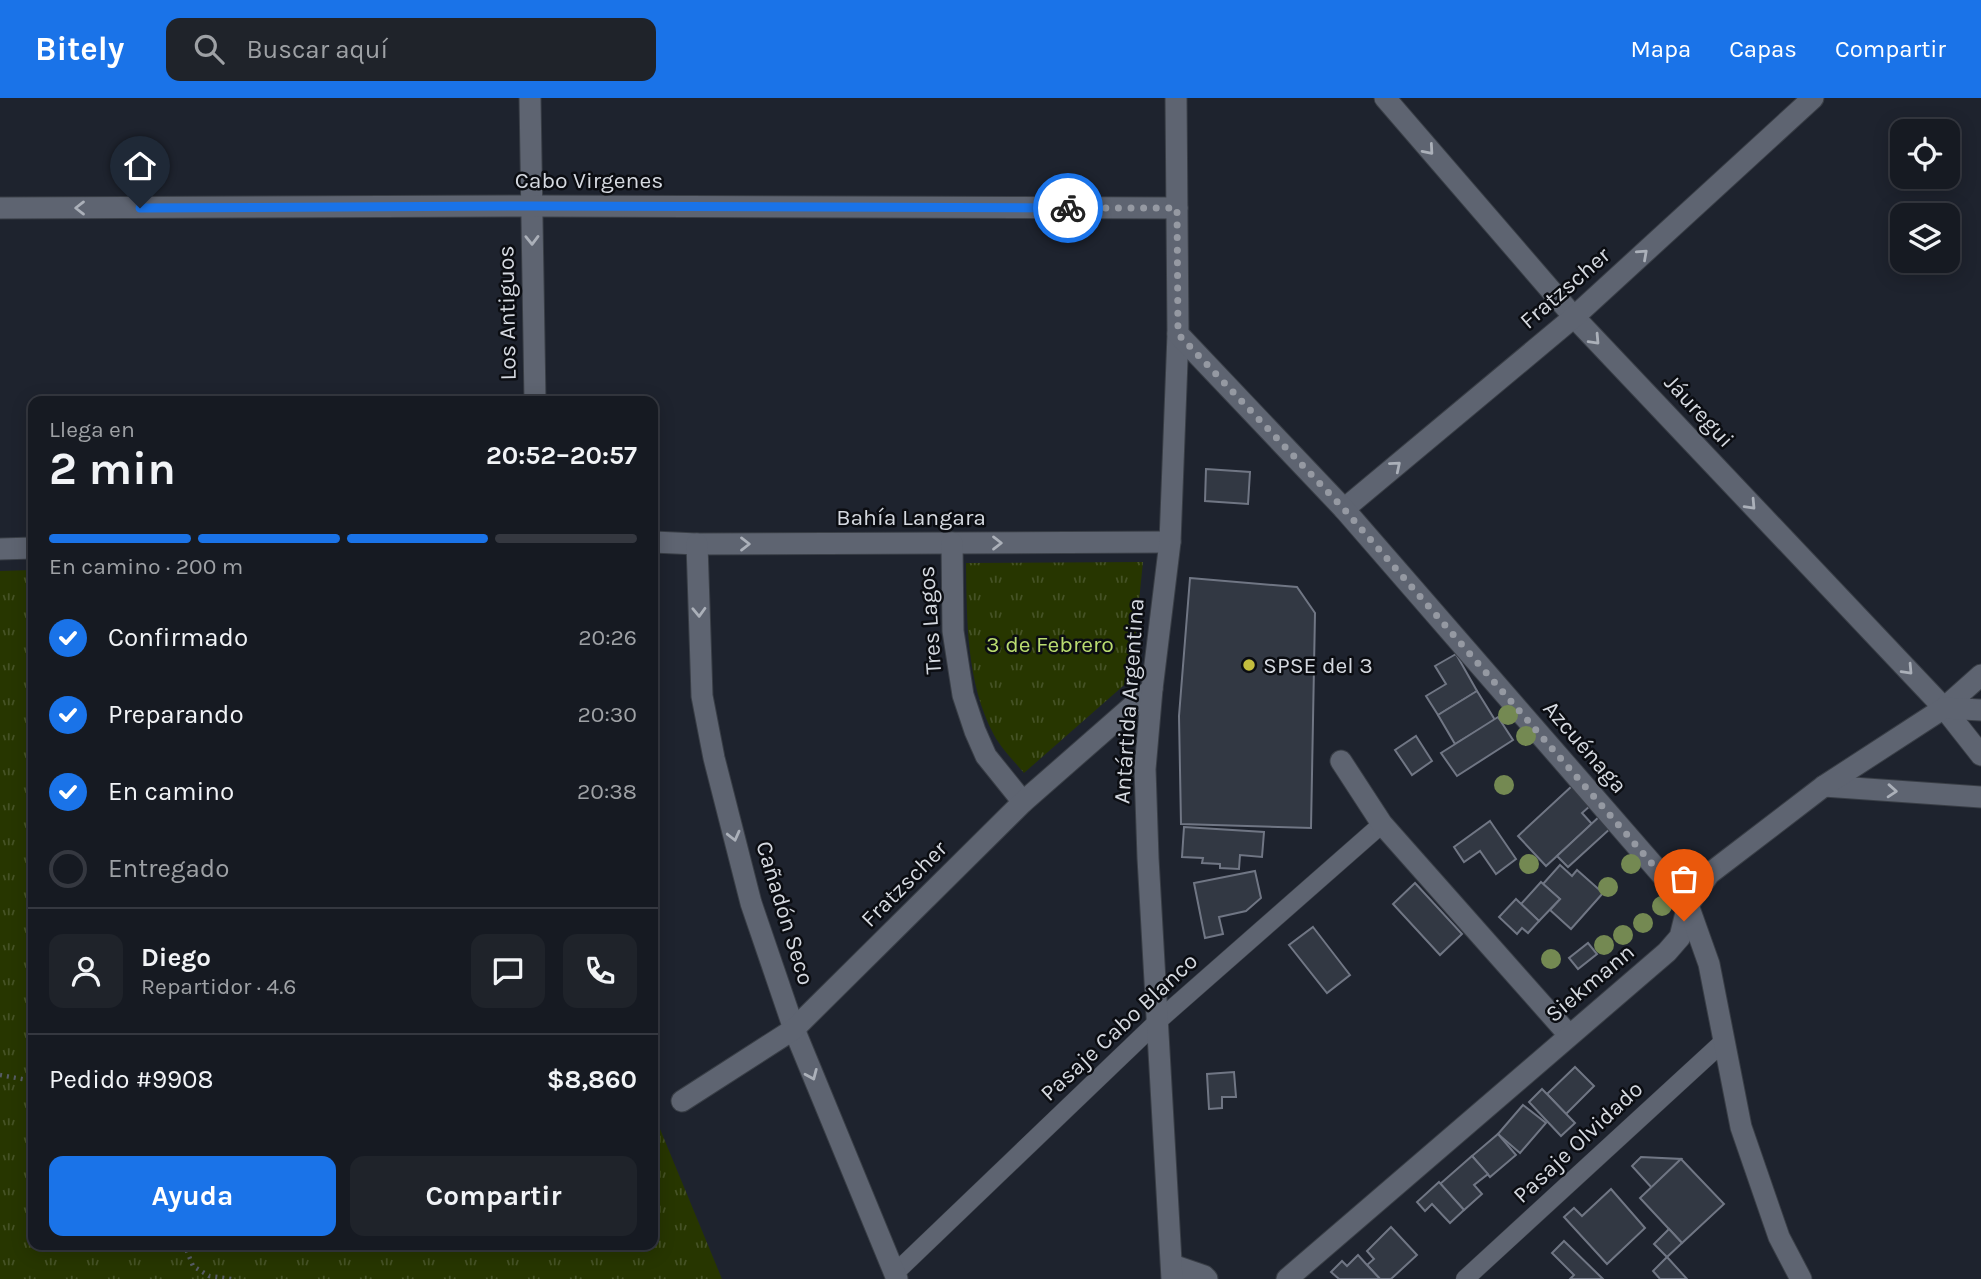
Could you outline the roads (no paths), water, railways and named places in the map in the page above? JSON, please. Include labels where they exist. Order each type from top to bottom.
[{"type":"street","name":"Los Antiguos","points":[[530,98],[535,396]]},
{"type":"street","name":"Antártida Argentina","points":[[1172,1272],[1145,769],[1170,542],[1178,334],[1176,98]]},
{"type":"street","name":"Jáuregui","points":[[1385,98],[1574,317],[1944,708],[1981,755]]},
{"type":"street","name":"Fratzscher","points":[[1344,509],[1574,317],[1812,98]]},
{"type":"street","name":"Cabo Virgenes","points":[[0,208],[1177,208]]},
{"type":"street","name":"Azcuénaga","points":[[1178,334],[1344,509],[1688,905],[1709,964],[1741,1128],[1779,1237],[1801,1279]]},
{"type":"street","name":"Bahía Langara","points":[[658,542],[1170,542]]},
{"type":"street","name":"Tres Lagos","points":[[952,543],[953,631],[963,695],[986,756],[1023,802]]},
{"type":"street","name":"Cañadón Seco","points":[[697,544],[702,696],[713,758],[751,903],[794,1029],[896,1276]]},
{"type":"street","points":[[0,549],[28,548]]},
{"type":"street","name":"Siekmann","points":[[1287,1279],[1667,952],[1680,937],[1688,905],[1709,874],[1824,786],[1944,708],[1981,675]]},
{"type":"street","name":"Fratzscher","points":[[682,1101],[794,1029],[1023,802],[1152,689]]},
{"type":"street","points":[[1944,708],[1981,710]]},
{"type":"street","points":[[1341,761],[1382,824],[1569,1035]]},
{"type":"street","points":[[1824,786],[1981,797]]},
{"type":"street","points":[[1172,1272],[1204,1276],[1207,1279]]},
{"type":"lane","name":"Pasaje Cabo Blanco","points":[[896,1276],[1158,1021],[1382,824]]},
{"type":"lane","name":"Pasaje Olvidado","points":[[1465,1279],[1723,1042]]},
{"type":"place","name":"SPSE del 3","points":[[1249,665]]},
{"type":"park label","name":"3 de Febrero","points":[[1050,644]]}]
